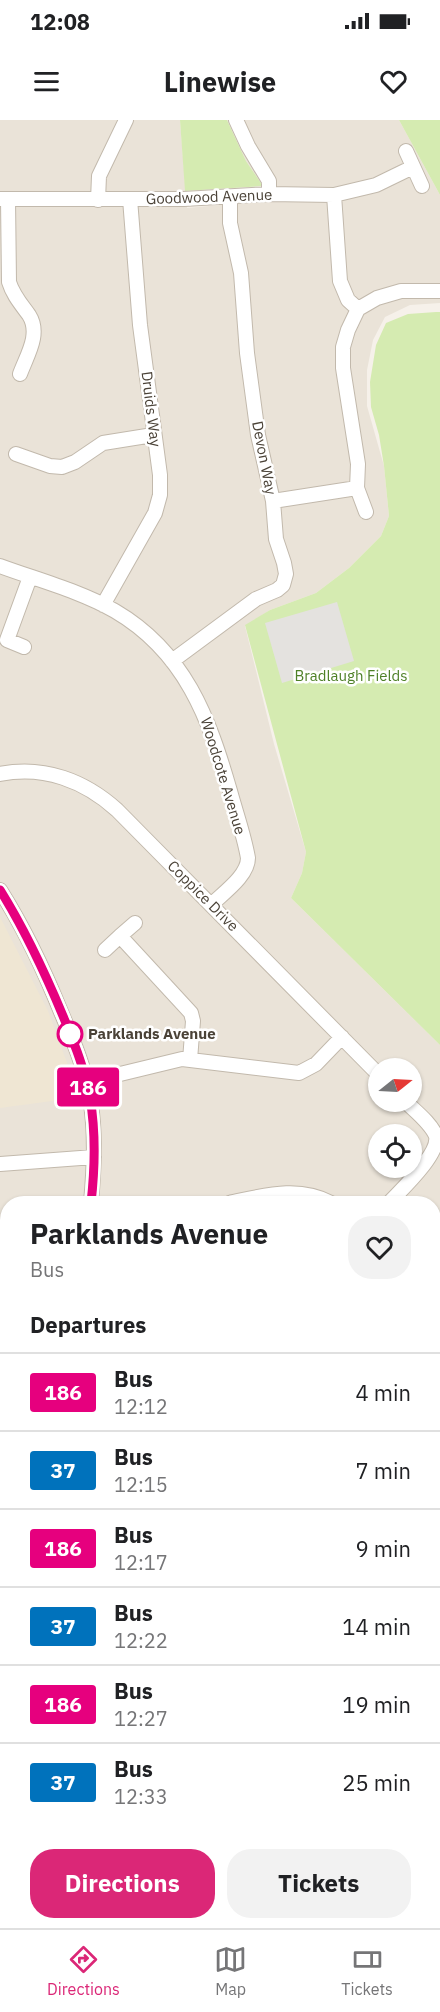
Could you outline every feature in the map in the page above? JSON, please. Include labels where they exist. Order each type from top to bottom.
[{"type":"street","points":[[98,200],[100,171],[126,120]]},
{"type":"street","points":[[236,120],[248,146],[269,181],[269,194]]},
{"type":"street","points":[[406,151],[422,186]]},
{"type":"street","name":"Goodwood Avenue","points":[[4,200],[98,200],[269,194],[334,195],[376,185],[413,167]]},
{"type":"street","points":[[334,195],[340,281],[348,300],[358,309]]},
{"type":"street","name":"Devon Way","points":[[172,661],[256,599],[277,590],[283,585],[286,574],[276,539],[273,501],[258,435],[247,353],[241,273],[230,223],[230,197]]},
{"type":"street","name":"Druids Way","points":[[103,605],[151,521],[158,504],[160,475],[153,435],[138,305],[130,199]]},
{"type":"street","points":[[4,200],[9,282],[34,329],[33,341],[20,374]]},
{"type":"street","points":[[366,512],[357,488],[358,464],[345,384],[343,347],[358,309],[377,298],[401,291],[440,291]]},
{"type":"street","points":[[16,454],[50,466],[62,467],[75,462],[103,443],[153,435]]},
{"type":"street","points":[[273,501],[357,488]]},
{"type":"street","name":"Woodcote Avenue","points":[[0,566],[103,605],[136,626],[172,661],[196,696],[223,768],[248,858],[248,864],[241,875],[211,905]]},
{"type":"street","points":[[24,647],[3,639],[30,577]]},
{"type":"street","name":"Coppice Drive","points":[[0,774],[26,771],[44,773],[80,783],[100,795],[368,1064]]},
{"type":"street","points":[[0,890],[20,924],[48,982],[76,1048],[87,1082],[93,1119],[91,1196]]},
{"type":"street","points":[[105,951],[135,923]]},
{"type":"street","points":[[120,936],[191,1013],[193,1021],[190,1060]]},
{"type":"street","points":[[87,1082],[173,1060],[299,1073],[316,1064],[342,1037]]},
{"type":"street","points":[[395,1196],[431,1157],[437,1147],[437,1137],[415,1112]]},
{"type":"street","points":[[0,1164],[94,1157]]},
{"type":"street","points":[[269,1196],[292,1192],[313,1196]]},
{"type":"shaded area","points":[[0,120],[180,120],[187,208],[264,201],[263,186],[246,161],[227,120],[399,120],[440,195],[440,303],[410,305],[385,317],[373,340],[367,370],[367,406],[384,466],[389,516],[381,536],[349,568],[316,593],[270,610],[245,626],[274,744],[306,852],[302,873],[291,898],[440,1045],[440,1196],[0,1196]]},
{"type":"shaded area","points":[[337,602],[354,661],[282,683],[265,623]]},
{"type":"shaded area","points":[[0,917],[48,1011],[73,1079],[74,1098],[0,1108]]},
{"type":"green space","points":[[180,120],[227,120],[246,161],[263,186],[185,191]]},
{"type":"green space","points":[[399,120],[440,120],[440,195]]},
{"type":"green space","name":"Bradlaugh Fields","points":[[440,312],[440,1045],[291,898],[302,873],[306,852],[245,625],[270,610],[316,593],[349,568],[381,536],[389,516],[379,435],[371,407],[370,382],[376,345],[386,323],[408,314]]},
{"type":"bus line","name":"186","points":[[0,890],[29,942],[57,1001],[87,1082],[94,1140],[92,1196]]},
{"type":"place","name":"Parklands Avenue","points":[[70,1034]]}]
